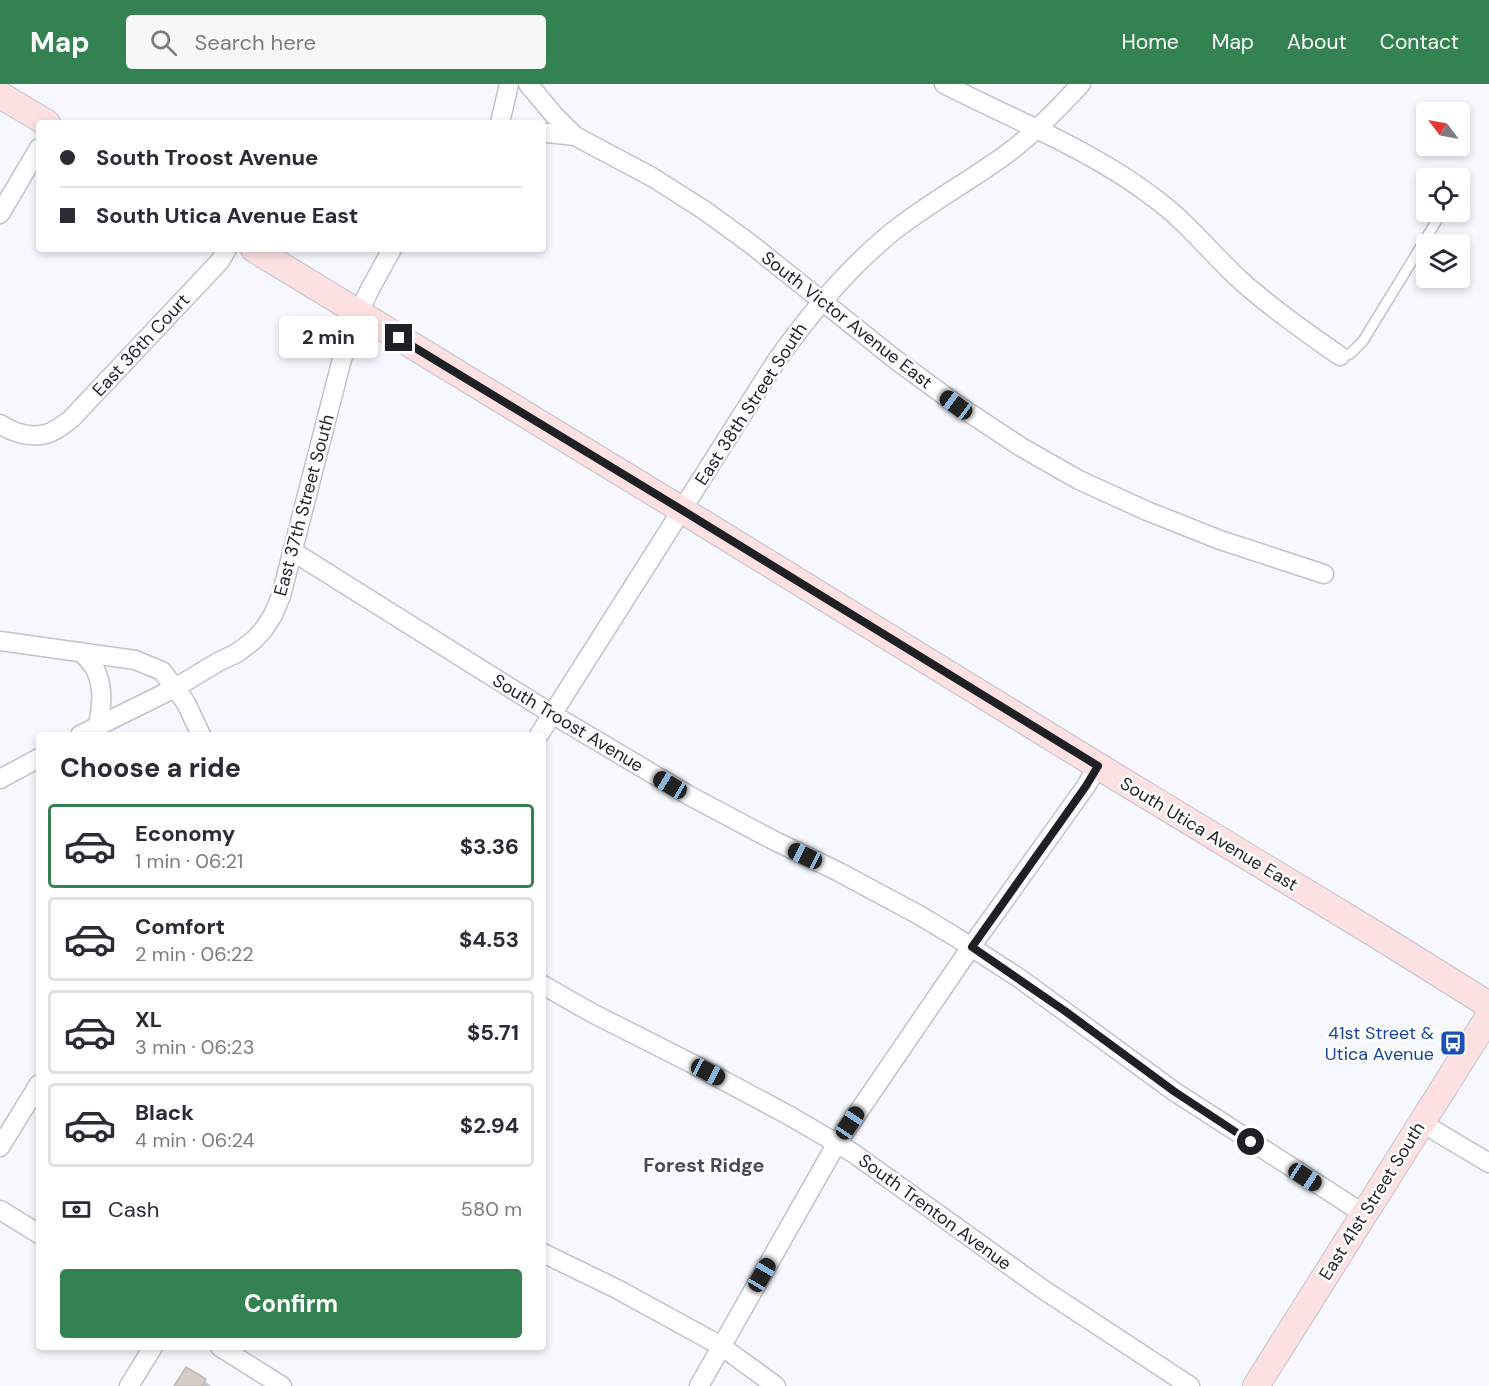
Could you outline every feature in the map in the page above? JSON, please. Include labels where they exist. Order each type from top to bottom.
[{"type":"street","points":[[501,120],[509,84]]},
{"type":"street","name":"South Victor Avenue East","points":[[528,84],[575,136],[652,177],[704,210],[752,244],[896,360],[956,405],[1021,447],[1079,480],[1168,519],[1220,540],[1324,574]]},
{"type":"street","points":[[944,84],[1037,129],[1132,181],[1180,220],[1262,299],[1340,356]]},
{"type":"street","name":"East 38th Street South","points":[[541,732],[807,318],[839,283],[891,233],[1008,153],[1051,117],[1081,84]]},
{"type":"street","points":[[0,94],[42,120]]},
{"type":"street","name":"South Victor Avenue East","points":[[546,133],[575,136]]},
{"type":"street","points":[[0,214],[36,153]]},
{"type":"street","name":"East 36th Court","points":[[0,424],[9,430],[29,436],[48,434],[71,419],[220,261],[225,252]]},
{"type":"street","name":"South Utica Avenue East","points":[[259,252],[1489,1005]]},
{"type":"street","name":"East 37th Street South","points":[[85,732],[175,688],[237,652],[254,640],[273,615],[281,596],[342,359],[358,314],[390,252]]},
{"type":"street","name":"South Troost Avenue","points":[[292,551],[552,714],[690,796],[839,872],[919,915],[972,947],[1185,1098],[1364,1214]]},
{"type":"street","points":[[0,641],[135,660],[162,671],[186,704],[200,732]]},
{"type":"street","points":[[81,652],[93,666],[100,686],[102,704],[98,725]]},
{"type":"street","points":[[0,779],[36,760]]},
{"type":"street","points":[[699,1386],[837,1143],[1098,766]]},
{"type":"street","name":"South Trenton Avenue","points":[[546,987],[790,1116],[852,1152],[1041,1288],[1190,1386]]},
{"type":"street","name":"East 41st Street South","points":[[1256,1386],[1489,1016]]},
{"type":"street","points":[[0,1147],[36,1089]]},
{"type":"street","points":[[1422,1123],[1489,1163]]},
{"type":"street","points":[[0,1210],[36,1232]]},
{"type":"street","points":[[546,1254],[617,1289],[721,1347],[776,1386]]},
{"type":"street","points":[[129,1386],[151,1350]]},
{"type":"street","points":[[225,1350],[282,1386]]},
{"type":"lane","points":[[1340,356],[1350,354],[1363,341],[1436,222]]},
{"type":"building","points":[[186,1367],[206,1379],[202,1386],[174,1386]]},
{"type":"place","name":"41st Street & Utica Avenue","points":[[1453,1043]]},
{"type":"district","name":"Forest Ridge","points":[[704,1165]]},
{"type":"route","points":[[399,338],[1098,766],[972,947],[1019,978],[1175,1092],[1251,1142]]}]
